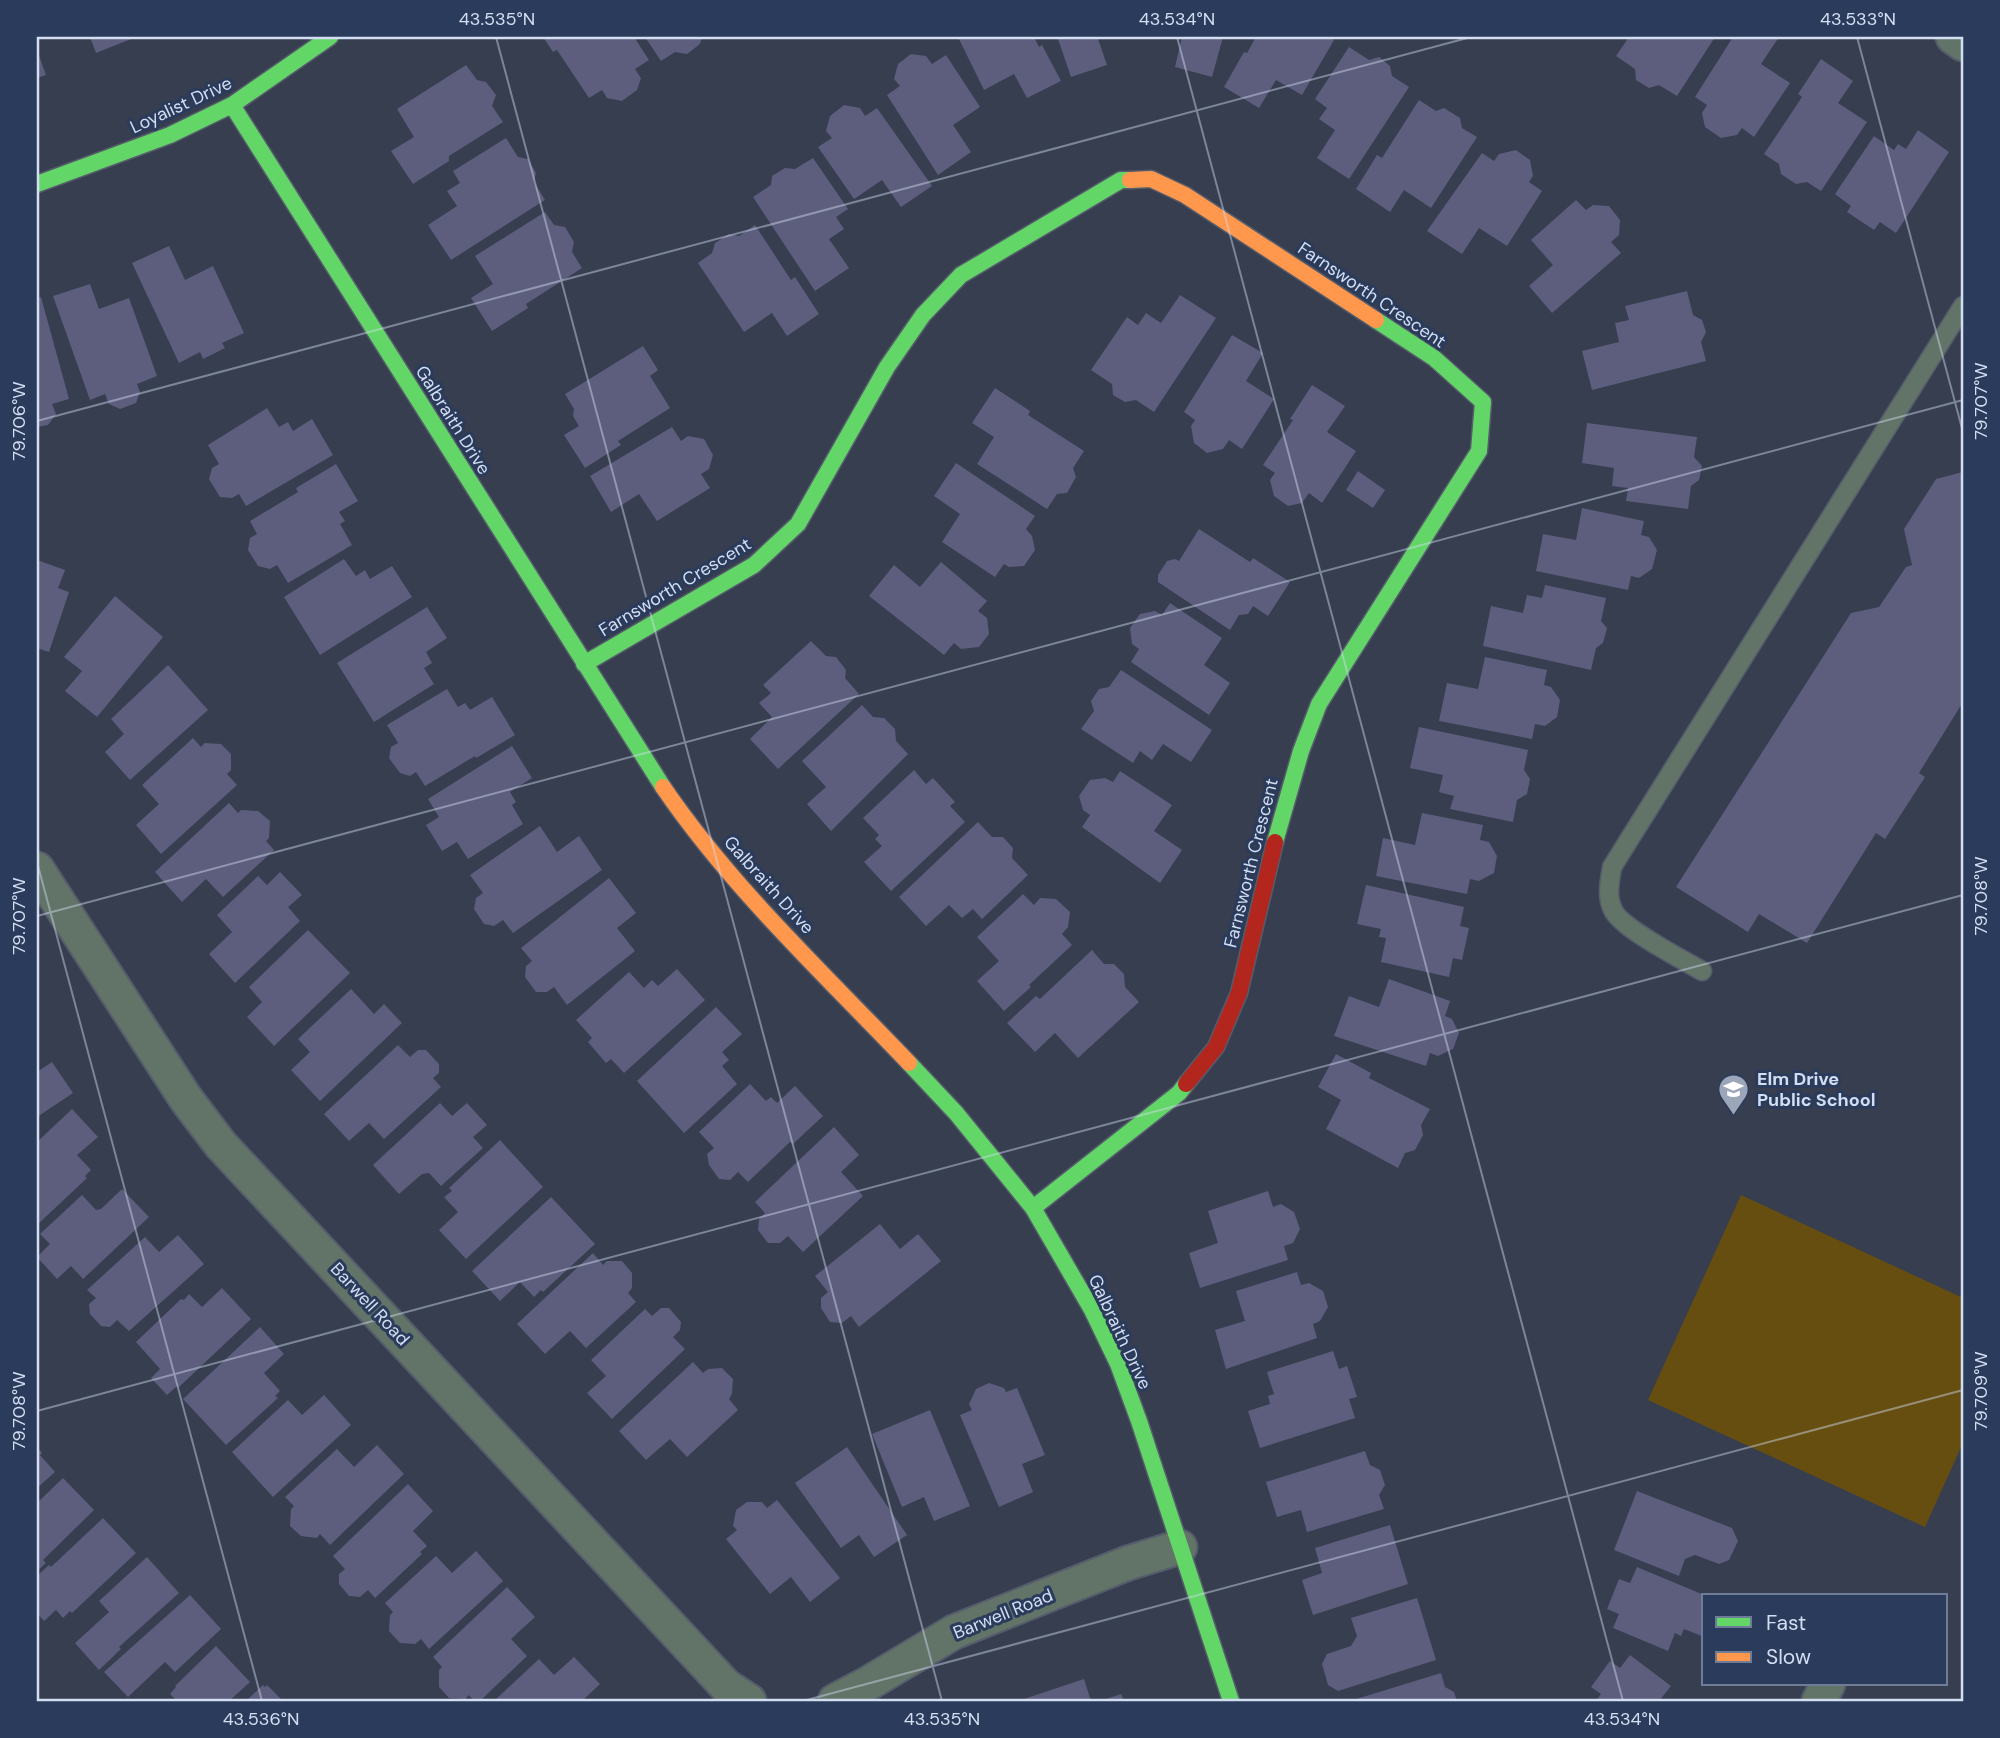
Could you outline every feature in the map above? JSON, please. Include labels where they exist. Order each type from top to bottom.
[{"type":"street","name":"Loyalist Drive","points":[[37,184],[170,135],[232,105],[330,37]]},
{"type":"street","points":[[1953,37],[1963,44]]},
{"type":"street","name":"Galbraith Drive","points":[[232,105],[584,664],[686,820],[743,888],[956,1114],[1033,1208],[1092,1310],[1118,1364],[1231,1701]]},
{"type":"street","name":"Farnsworth Crescent","points":[[584,664],[754,565],[798,524],[887,367],[923,315],[961,275],[1121,180],[1151,178],[1185,195],[1434,358],[1483,402],[1479,451],[1320,704],[1301,751],[1281,818],[1239,993],[1216,1047],[1179,1093],[1033,1208]]},
{"type":"street","name":"Barwell Road","points":[[37,869],[186,1099],[221,1144],[726,1686],[749,1701]]},
{"type":"street","name":"Barwell Road","points":[[835,1701],[954,1632],[1128,1563],[1180,1547]]},
{"type":"lane","points":[[1702,971],[1633,930],[1613,911],[1608,887],[1612,867],[1963,306]]},
{"type":"shaded area","points":[[1741,1195],[1963,1298],[1963,1443],[1925,1527],[1648,1400]]},
{"type":"building","points":[[90,37],[136,37],[96,53]]},
{"type":"building","points":[[543,37],[634,37],[649,60],[635,69],[641,78],[637,90],[622,101],[607,98],[602,90],[589,98],[557,50],[553,52]]},
{"type":"building","points":[[645,37],[702,37],[700,44],[687,54],[675,52],[661,61]]},
{"type":"building","points":[[958,37],[1034,37],[1039,47],[1042,45],[1061,81],[1027,98],[1014,74],[984,90]]},
{"type":"building","points":[[1104,37],[1098,39],[1107,65],[1071,77],[1058,39]]},
{"type":"building","points":[[1182,37],[1223,37],[1212,77],[1175,67]]},
{"type":"building","points":[[1256,37],[1327,37],[1334,40],[1302,95],[1276,80],[1259,108],[1224,87]]},
{"type":"building","points":[[1629,37],[1715,37],[1677,96],[1659,85],[1649,88],[1636,80],[1635,69],[1616,56]]},
{"type":"building","points":[[1733,37],[1779,37],[1761,64],[1790,83],[1754,137],[1742,128],[1737,135],[1721,138],[1705,127],[1702,113],[1707,105],[1695,97]]},
{"type":"building","points":[[1349,47],[1369,60],[1379,57],[1390,66],[1392,76],[1409,87],[1349,179],[1317,158],[1335,130],[1319,119],[1327,108],[1315,99]]},
{"type":"building","points":[[37,50],[46,75],[37,78]]},
{"type":"building","points":[[911,54],[926,56],[932,64],[946,55],[980,107],[953,125],[971,152],[938,175],[887,95],[900,86],[894,79],[898,64]]},
{"type":"building","points":[[1821,59],[1853,81],[1838,103],[1867,122],[1821,191],[1807,182],[1796,184],[1781,174],[1779,164],[1764,154],[1802,97],[1798,94]]},
{"type":"building","points":[[466,65],[477,80],[486,82],[496,95],[492,106],[503,122],[449,156],[449,161],[413,184],[391,151],[414,137],[397,109]]},
{"type":"building","points":[[1419,100],[1436,111],[1444,108],[1460,118],[1462,128],[1477,137],[1431,208],[1404,190],[1390,212],[1356,189],[1377,155],[1382,158]]},
{"type":"building","points":[[844,105],[860,108],[865,116],[877,108],[932,186],[901,207],[882,180],[854,199],[818,147],[832,138],[826,131],[830,116]]},
{"type":"building","points":[[1918,130],[1949,152],[1896,233],[1880,222],[1874,230],[1847,212],[1851,206],[1835,194],[1874,136],[1894,150],[1898,144],[1906,149]]},
{"type":"building","points":[[506,138],[518,157],[528,159],[536,173],[534,182],[545,200],[451,260],[428,225],[457,206],[447,191],[460,183],[453,171]]},
{"type":"building","points":[[1516,150],[1530,160],[1533,176],[1529,182],[1542,191],[1507,246],[1479,228],[1462,254],[1427,231],[1482,153],[1494,161],[1499,154]]},
{"type":"building","points":[[813,158],[848,209],[836,217],[844,229],[829,239],[849,268],[815,291],[753,197],[771,185],[772,176],[785,168],[795,169]]},
{"type":"building","points":[[1576,200],[1586,210],[1593,205],[1609,206],[1620,220],[1619,235],[1611,242],[1621,253],[1552,313],[1529,286],[1553,265],[1531,240]]},
{"type":"building","points":[[545,212],[554,225],[565,227],[574,242],[572,252],[582,268],[526,304],[528,308],[492,331],[471,298],[493,284],[475,256]]},
{"type":"building","points":[[755,225],[791,280],[795,277],[819,314],[787,336],[772,313],[744,332],[698,263],[712,253],[715,243],[729,234],[739,236]]},
{"type":"building","points":[[169,246],[185,280],[213,266],[244,333],[222,343],[225,348],[203,359],[200,352],[179,363],[132,263]]},
{"type":"building","points":[[90,284],[99,309],[129,298],[157,376],[137,384],[140,392],[136,403],[120,409],[109,404],[105,394],[90,400],[53,296]]},
{"type":"building","points":[[1687,291],[1693,315],[1702,320],[1706,332],[1701,342],[1706,361],[1592,390],[1582,351],[1619,342],[1615,323],[1629,320],[1625,306]]},
{"type":"building","points":[[1180,295],[1216,318],[1154,412],[1136,400],[1125,402],[1113,395],[1112,384],[1091,370],[1127,317],[1138,325],[1146,313],[1161,323]]},
{"type":"building","points":[[41,297],[69,399],[52,404],[56,414],[48,425],[37,427],[37,298]]},
{"type":"building","points":[[1232,335],[1263,353],[1246,381],[1274,399],[1242,449],[1229,440],[1223,449],[1207,453],[1194,443],[1191,426],[1195,420],[1184,412]]},
{"type":"building","points":[[643,346],[658,370],[650,376],[670,408],[618,441],[621,445],[585,468],[564,435],[579,426],[573,416],[574,409],[565,394]]},
{"type":"building","points":[[1312,385],[1345,406],[1327,432],[1356,451],[1322,503],[1309,493],[1302,503],[1288,506],[1274,496],[1270,480],[1275,473],[1263,465]]},
{"type":"building","points":[[995,388],[1030,411],[1028,415],[1084,451],[1073,468],[1076,477],[1067,493],[1057,494],[1047,509],[977,464],[994,437],[972,423]]},
{"type":"building","points":[[267,408],[279,427],[288,422],[293,431],[312,419],[333,455],[246,506],[239,494],[232,498],[220,497],[209,479],[212,468],[219,464],[208,445]]},
{"type":"building","points":[[1587,423],[1697,437],[1694,457],[1702,466],[1699,480],[1691,486],[1688,509],[1626,501],[1628,488],[1612,486],[1614,468],[1582,463]]},
{"type":"building","points":[[672,427],[681,441],[688,436],[704,439],[713,455],[709,469],[701,474],[710,488],[657,521],[639,494],[611,512],[590,476]]},
{"type":"building","points":[[956,463],[1035,516],[1026,529],[1032,536],[1035,550],[1024,566],[1009,567],[1004,564],[995,577],[942,542],[960,514],[934,496]]},
{"type":"building","points":[[336,464],[358,501],[339,512],[345,521],[340,524],[352,545],[288,583],[277,565],[270,569],[258,566],[248,550],[250,538],[257,534],[250,521],[298,492],[296,488]]},
{"type":"building","points":[[1358,471],[1385,490],[1373,508],[1346,490]]},
{"type":"building","points":[[1963,472],[1963,702],[1919,773],[1925,777],[1885,839],[1876,833],[1807,943],[1759,914],[1748,932],[1676,887],[1851,613],[1879,607],[1906,567],[1912,565],[1904,529],[1936,479]]},
{"type":"building","points":[[1582,508],[1644,521],[1641,535],[1649,537],[1657,550],[1652,569],[1639,578],[1631,576],[1628,590],[1536,571],[1543,534],[1576,540]]},
{"type":"building","points":[[1199,529],[1250,562],[1253,558],[1290,582],[1268,616],[1253,606],[1248,614],[1239,615],[1230,630],[1158,582],[1158,575],[1167,561],[1179,561]]},
{"type":"building","points":[[344,559],[356,576],[365,570],[370,579],[392,566],[412,597],[320,655],[284,597]]},
{"type":"building","points":[[37,560],[65,570],[58,588],[69,592],[49,652],[37,648]]},
{"type":"building","points":[[941,562],[987,601],[978,611],[987,618],[989,634],[979,647],[961,649],[954,643],[944,655],[869,596],[894,565],[920,587]]},
{"type":"building","points":[[1545,585],[1606,598],[1601,621],[1607,628],[1603,643],[1596,648],[1591,670],[1483,646],[1491,606],[1523,613],[1527,595],[1542,598]]},
{"type":"building","points":[[115,596],[163,637],[97,717],[65,691],[82,671],[64,657]]},
{"type":"building","points":[[1170,603],[1222,638],[1204,665],[1230,683],[1209,715],[1131,662],[1139,649],[1132,644],[1130,628],[1140,614],[1155,611],[1162,615]]},
{"type":"building","points":[[427,607],[447,638],[426,652],[432,663],[424,668],[434,684],[374,722],[337,663]]},
{"type":"building","points":[[811,641],[826,656],[836,657],[846,670],[845,678],[859,694],[778,769],[750,739],[772,717],[759,703],[771,693],[763,685]]},
{"type":"building","points":[[1485,657],[1547,670],[1544,685],[1551,687],[1560,700],[1557,717],[1545,726],[1535,724],[1532,739],[1439,721],[1447,683],[1478,689]]},
{"type":"building","points":[[168,665],[208,710],[130,780],[105,752],[124,734],[111,719]]},
{"type":"building","points":[[1121,670],[1212,730],[1191,762],[1163,744],[1152,760],[1140,751],[1133,763],[1081,729],[1094,711],[1091,701],[1099,689],[1109,687]]},
{"type":"building","points":[[447,689],[458,707],[465,703],[470,710],[492,697],[515,735],[425,786],[416,772],[410,776],[400,773],[389,758],[391,747],[398,743],[387,725]]},
{"type":"building","points":[[862,705],[873,717],[884,718],[895,729],[896,741],[908,754],[831,831],[807,804],[826,787],[802,761]]},
{"type":"building","points":[[1419,727],[1528,750],[1524,770],[1530,779],[1527,794],[1517,800],[1513,822],[1450,809],[1454,796],[1439,792],[1443,775],[1410,768]]},
{"type":"building","points":[[193,738],[201,747],[205,743],[221,744],[231,754],[231,770],[227,774],[237,785],[161,854],[136,825],[159,804],[142,785]]},
{"type":"building","points":[[512,746],[532,778],[510,792],[516,802],[512,805],[523,824],[468,859],[457,842],[442,851],[426,825],[439,817],[428,799]]},
{"type":"building","points":[[914,770],[926,784],[933,778],[955,802],[950,806],[965,822],[891,891],[864,862],[882,846],[875,839],[879,835],[863,818]]},
{"type":"building","points":[[1120,771],[1172,805],[1154,831],[1182,850],[1160,883],[1082,827],[1090,815],[1083,810],[1079,796],[1090,780],[1105,778],[1113,782]]},
{"type":"building","points":[[229,803],[238,813],[241,810],[258,811],[270,821],[269,838],[266,841],[274,850],[223,897],[206,879],[182,902],[155,872]]},
{"type":"building","points":[[1422,813],[1483,825],[1480,840],[1489,842],[1497,856],[1494,873],[1479,881],[1470,879],[1467,894],[1376,876],[1383,838],[1415,845]]},
{"type":"building","points":[[978,822],[992,837],[1003,837],[1013,848],[1012,858],[1028,875],[982,919],[973,909],[962,918],[949,905],[926,926],[899,897]]},
{"type":"building","points":[[540,826],[557,852],[579,836],[602,870],[513,933],[503,920],[494,926],[484,924],[474,909],[476,898],[483,893],[470,875]]},
{"type":"building","points":[[280,872],[302,895],[288,907],[300,921],[235,983],[209,954],[232,932],[217,915],[258,876],[267,885]]},
{"type":"building","points":[[609,878],[636,913],[617,928],[635,951],[567,1005],[554,987],[547,992],[536,992],[525,977],[526,966],[532,961],[521,948]]},
{"type":"building","points":[[1366,885],[1464,907],[1460,926],[1469,928],[1462,960],[1453,958],[1449,977],[1381,962],[1386,938],[1379,937],[1381,929],[1357,924]]},
{"type":"building","points":[[1023,894],[1034,905],[1040,898],[1056,899],[1070,912],[1068,927],[1062,934],[1072,945],[1004,1011],[977,981],[999,961],[977,937]]},
{"type":"building","points":[[308,930],[350,973],[274,1046],[247,1017],[262,1002],[249,987]]},
{"type":"building","points":[[1092,950],[1104,964],[1114,964],[1124,974],[1125,987],[1139,1002],[1078,1058],[1055,1033],[1035,1052],[1007,1023],[1036,996],[1040,999]]},
{"type":"building","points":[[677,969],[705,1000],[624,1073],[611,1059],[606,1063],[588,1042],[592,1038],[576,1020],[629,972],[644,988],[652,980],[658,986]]},
{"type":"building","points":[[1389,979],[1450,1001],[1445,1016],[1452,1019],[1459,1033],[1453,1049],[1438,1056],[1430,1053],[1426,1066],[1334,1036],[1349,996],[1379,1007]]},
{"type":"building","points":[[351,989],[374,1014],[384,1004],[402,1023],[320,1101],[291,1070],[310,1052],[298,1039]]},
{"type":"building","points":[[716,1007],[742,1034],[722,1052],[729,1060],[722,1066],[737,1084],[684,1133],[637,1081]]},
{"type":"building","points":[[398,1045],[410,1057],[418,1050],[426,1050],[439,1064],[439,1073],[433,1078],[441,1087],[384,1139],[369,1123],[349,1141],[324,1114]]},
{"type":"building","points":[[1336,1054],[1371,1073],[1369,1078],[1430,1109],[1421,1125],[1423,1135],[1415,1150],[1405,1153],[1398,1168],[1326,1129],[1341,1100],[1318,1087]]},
{"type":"building","points":[[52,1062],[73,1093],[37,1117],[37,1072]]},
{"type":"building","points":[[750,1084],[766,1101],[771,1097],[777,1103],[795,1086],[823,1116],[793,1144],[790,1142],[748,1182],[738,1172],[730,1180],[719,1179],[709,1165],[707,1154],[714,1148],[699,1132]]},
{"type":"building","points":[[440,1103],[452,1116],[467,1103],[487,1125],[473,1137],[483,1148],[441,1186],[429,1173],[422,1174],[399,1194],[373,1165]]},
{"type":"building","points":[[72,1109],[98,1137],[77,1155],[91,1170],[85,1176],[87,1178],[37,1225],[37,1142]]},
{"type":"building","points":[[834,1127],[859,1155],[841,1172],[863,1196],[803,1252],[788,1236],[780,1243],[768,1243],[758,1230],[759,1219],[765,1213],[755,1202]]},
{"type":"building","points":[[500,1140],[543,1187],[466,1259],[439,1230],[458,1212],[444,1197],[452,1191],[449,1188]]},
{"type":"building","points":[[122,1189],[149,1217],[83,1279],[71,1266],[57,1279],[37,1257],[50,1244],[40,1234],[82,1195],[96,1210],[101,1209]]},
{"type":"building","points":[[1268,1191],[1273,1207],[1281,1204],[1294,1212],[1300,1229],[1293,1243],[1284,1246],[1288,1260],[1200,1288],[1189,1253],[1218,1243],[1208,1211]]},
{"type":"building","points":[[551,1197],[595,1244],[543,1292],[541,1290],[534,1297],[520,1282],[500,1301],[472,1271]]},
{"type":"building","points":[[880,1224],[900,1249],[918,1234],[941,1261],[859,1327],[851,1316],[842,1323],[830,1322],[821,1308],[821,1298],[828,1292],[815,1276]]},
{"type":"building","points":[[178,1235],[204,1264],[129,1331],[117,1320],[110,1327],[101,1326],[90,1314],[89,1304],[96,1298],[87,1290],[145,1237],[159,1252]]},
{"type":"building","points":[[593,1253],[603,1265],[607,1261],[622,1261],[632,1273],[632,1288],[628,1293],[636,1302],[586,1348],[570,1331],[545,1354],[517,1324]]},
{"type":"building","points":[[1297,1272],[1301,1285],[1309,1283],[1323,1291],[1328,1307],[1320,1321],[1313,1324],[1317,1338],[1226,1369],[1215,1330],[1245,1321],[1236,1291]]},
{"type":"building","points":[[222,1288],[251,1319],[178,1388],[177,1386],[167,1395],[151,1378],[160,1369],[136,1342],[181,1299],[184,1300],[189,1294],[202,1307]]},
{"type":"building","points":[[661,1308],[669,1308],[681,1322],[680,1330],[673,1337],[685,1349],[612,1419],[587,1393],[606,1376],[591,1360],[645,1309],[652,1316]]},
{"type":"building","points":[[260,1327],[284,1354],[264,1373],[280,1391],[275,1396],[278,1398],[226,1445],[183,1399]]},
{"type":"building","points":[[1333,1351],[1339,1369],[1347,1366],[1357,1397],[1349,1399],[1355,1418],[1260,1448],[1248,1411],[1270,1404],[1268,1396],[1274,1394],[1267,1372]]},
{"type":"building","points":[[693,1362],[703,1373],[708,1369],[722,1368],[733,1379],[729,1399],[738,1410],[687,1457],[670,1439],[646,1460],[619,1431]]},
{"type":"building","points":[[989,1383],[1004,1388],[1006,1392],[1017,1388],[1045,1455],[1022,1464],[1033,1492],[999,1507],[960,1415],[972,1410],[969,1404],[976,1389]]},
{"type":"building","points":[[324,1395],[351,1425],[273,1497],[232,1452],[288,1400],[302,1415]]},
{"type":"building","points":[[930,1410],[970,1506],[934,1521],[924,1497],[902,1507],[872,1434]]},
{"type":"building","points":[[377,1445],[404,1474],[330,1545],[320,1534],[317,1538],[301,1536],[290,1526],[291,1509],[294,1506],[285,1497],[337,1449],[354,1467]]},
{"type":"building","points":[[37,1447],[42,1453],[40,1455],[55,1472],[37,1488]]},
{"type":"building","points":[[847,1447],[907,1535],[874,1557],[859,1535],[841,1548],[795,1483]]},
{"type":"building","points":[[1365,1451],[1370,1465],[1380,1470],[1385,1485],[1379,1495],[1384,1509],[1307,1532],[1301,1510],[1277,1517],[1266,1482]]},
{"type":"building","points":[[63,1478],[94,1510],[43,1560],[46,1563],[37,1571],[37,1503]]},
{"type":"building","points":[[408,1484],[433,1511],[413,1531],[427,1546],[420,1552],[422,1554],[375,1598],[368,1590],[360,1597],[349,1596],[339,1584],[339,1574],[345,1569],[333,1556]]},
{"type":"building","points":[[1637,1491],[1732,1528],[1738,1541],[1729,1560],[1719,1564],[1695,1555],[1685,1559],[1679,1576],[1614,1550]]},
{"type":"building","points":[[777,1500],[840,1578],[810,1602],[791,1577],[770,1594],[726,1539],[737,1530],[733,1526],[736,1510],[747,1502],[762,1502],[767,1508]]},
{"type":"building","points":[[103,1518],[136,1553],[72,1613],[70,1611],[63,1618],[56,1610],[44,1621],[37,1613],[37,1576],[49,1565],[51,1567]]},
{"type":"building","points":[[1390,1525],[1408,1584],[1313,1615],[1302,1580],[1322,1573],[1315,1548]]},
{"type":"building","points":[[476,1551],[503,1581],[429,1649],[421,1639],[415,1644],[400,1643],[389,1631],[390,1615],[393,1612],[385,1603],[436,1556],[452,1573]]},
{"type":"building","points":[[147,1557],[179,1593],[119,1647],[121,1649],[99,1670],[75,1643],[109,1612],[99,1601]]},
{"type":"building","points":[[1637,1567],[1702,1594],[1702,1636],[1684,1629],[1681,1636],[1675,1633],[1668,1651],[1613,1628],[1619,1614],[1607,1609],[1619,1579],[1630,1583]]},
{"type":"building","points":[[507,1587],[535,1617],[511,1639],[527,1656],[480,1701],[474,1701],[469,1695],[465,1699],[449,1698],[439,1687],[439,1670],[442,1667],[433,1657]]},
{"type":"building","points":[[190,1595],[221,1629],[175,1672],[165,1662],[128,1697],[104,1672]]},
{"type":"building","points":[[1417,1598],[1436,1660],[1338,1691],[1328,1685],[1322,1664],[1327,1654],[1351,1646],[1357,1636],[1351,1618]]},
{"type":"building","points":[[216,1646],[250,1682],[229,1701],[177,1701],[170,1694],[175,1686]]},
{"type":"building","points":[[1630,1655],[1671,1686],[1659,1701],[1596,1701],[1601,1694],[1591,1687],[1610,1661],[1620,1668]]},
{"type":"building","points":[[574,1657],[600,1684],[582,1701],[494,1701],[539,1659],[554,1675]]},
{"type":"building","points":[[1441,1673],[1445,1687],[1454,1692],[1457,1701],[1350,1701]]},
{"type":"building","points":[[1084,1679],[1091,1701],[1018,1701]]},
{"type":"building","points":[[263,1685],[267,1685],[283,1701],[246,1701]]},
{"type":"building","points":[[1121,1694],[1124,1701],[1100,1701]]},
{"type":"traffic: fast","points":[[37,184],[170,135],[232,105],[330,37]]},
{"type":"traffic: fast","points":[[232,105],[663,787]]},
{"type":"traffic: fast","points":[[584,664],[754,565],[798,524],[887,367],[923,315],[961,275],[1121,180],[1130,180]]},
{"type":"traffic: fast","points":[[1275,842],[1301,751],[1319,704],[1479,451],[1483,402],[1434,358],[1376,320]]},
{"type":"traffic: fast","points":[[909,1063],[956,1113],[1033,1208],[1092,1310],[1118,1364],[1139,1421],[1231,1701]]},
{"type":"traffic: fast","points":[[1033,1208],[1179,1093],[1186,1084]]},
{"type":"traffic: slow","points":[[1130,180],[1151,179],[1185,195],[1376,320]]},
{"type":"traffic: slow","points":[[663,787],[749,895],[909,1063]]},
{"type":"traffic: jam","points":[[1186,1084],[1216,1047],[1239,993],[1275,842]]},
{"type":"place","name":"Elm Drive Public School","points":[[1734,1116]]}]
